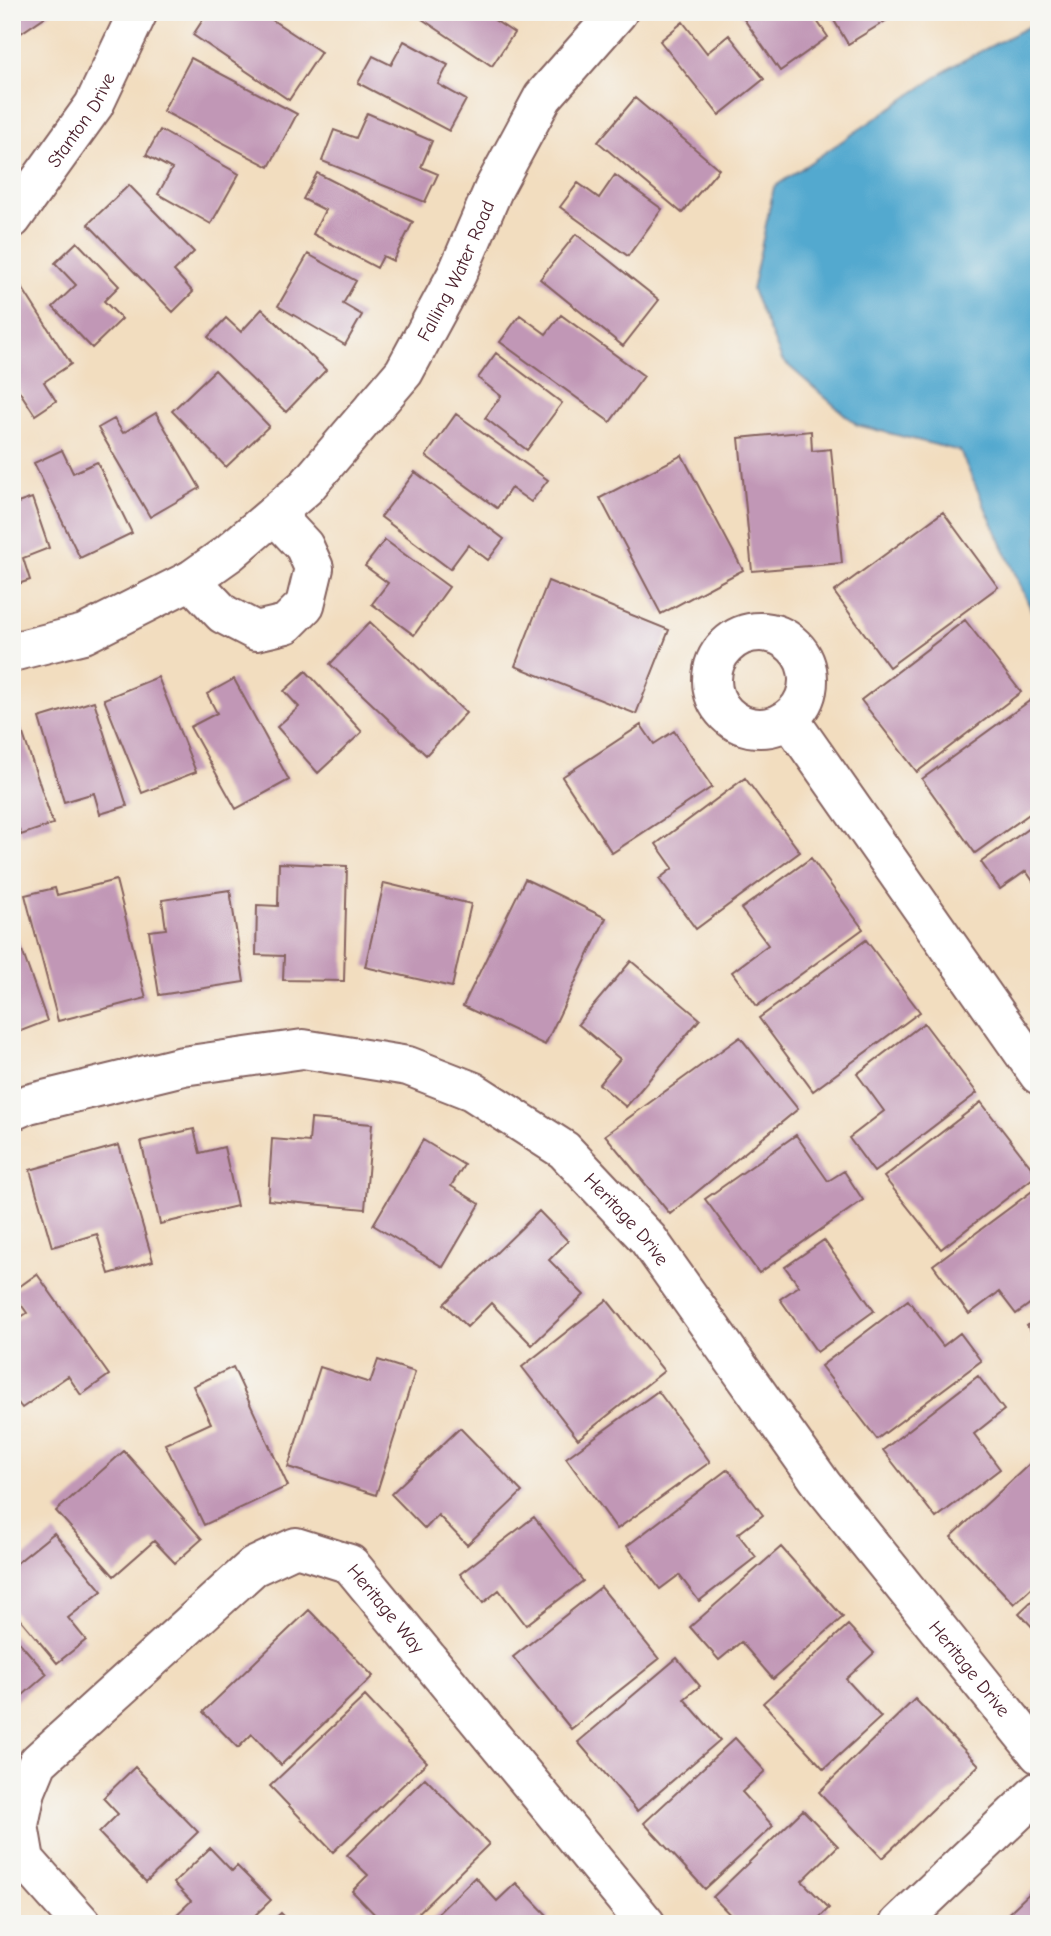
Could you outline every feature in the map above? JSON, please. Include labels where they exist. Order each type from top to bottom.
[{"type":"street","name":"Stanton Drive","points":[[12,219],[94,105],[138,12]]},
{"type":"street","name":"Falling Water Road","points":[[12,652],[84,634],[191,580],[229,553],[306,487],[404,372],[457,274],[494,188],[543,97],[618,12]]},
{"type":"street","points":[[191,580],[223,614],[256,631],[286,624],[305,605],[314,568],[304,546],[275,515]]},
{"type":"street","points":[[790,720],[1039,1075]]},
{"type":"street","name":"Heritage Drive","points":[[12,1111],[29,1104],[183,1066],[303,1049],[408,1066],[472,1090],[564,1150],[648,1239],[823,1486],[1039,1754]]},
{"type":"street","name":"Heritage Way","points":[[82,1924],[19,1859],[19,1825],[26,1791],[25,1760],[253,1567],[296,1547],[350,1564],[646,1924]]},
{"type":"street","points":[[899,1924],[1039,1791]]},
{"type":"water","points":[[1039,21],[1039,627],[960,451],[857,425],[782,360],[752,290],[774,187],[956,64]]},
{"type":"building","points":[[12,12],[52,12],[12,39]]},
{"type":"building","points":[[208,12],[260,12],[321,52],[289,100],[193,35]]},
{"type":"building","points":[[426,12],[494,12],[490,17],[514,33],[492,66],[422,19]]},
{"type":"building","points":[[739,12],[811,12],[828,37],[780,71]]},
{"type":"building","points":[[829,12],[900,12],[848,44]]},
{"type":"building","points":[[683,22],[707,53],[729,35],[764,79],[719,115],[660,41]]},
{"type":"building","points":[[404,41],[448,65],[438,84],[466,100],[449,131],[358,83],[373,56],[391,65]]},
{"type":"building","points":[[191,58],[297,114],[269,167],[163,111]]},
{"type":"building","points":[[635,98],[719,169],[682,213],[598,142]]},
{"type":"building","points":[[367,113],[432,141],[421,167],[438,174],[425,202],[322,161],[334,130],[356,138]]},
{"type":"building","points":[[160,130],[239,174],[211,224],[158,194],[172,169],[146,155]]},
{"type":"building","points":[[317,173],[413,222],[393,261],[383,256],[377,268],[313,234],[325,210],[303,199]]},
{"type":"building","points":[[615,175],[662,209],[628,256],[560,207],[578,183],[599,198]]},
{"type":"building","points":[[129,185],[194,252],[174,271],[193,292],[173,312],[88,224]]},
{"type":"building","points":[[576,234],[659,300],[623,346],[540,279]]},
{"type":"building","points":[[77,242],[119,286],[104,301],[122,319],[92,348],[53,307],[76,285],[55,263]]},
{"type":"building","points":[[308,254],[356,281],[343,304],[362,315],[345,345],[278,306]]},
{"type":"building","points":[[21,286],[71,364],[44,382],[56,401],[35,415],[12,380],[12,291]]},
{"type":"building","points":[[262,309],[326,370],[286,412],[208,337],[226,318],[241,332]]},
{"type":"building","points":[[520,315],[546,334],[561,315],[644,376],[610,422],[500,342]]},
{"type":"building","points":[[496,353],[562,403],[527,450],[485,418],[501,396],[478,378]]},
{"type":"building","points":[[215,370],[269,426],[226,467],[172,411]]},
{"type":"building","points":[[156,413],[200,488],[150,517],[98,428],[114,419],[123,433]]},
{"type":"building","points":[[456,414],[548,480],[531,502],[511,488],[497,508],[426,456]]},
{"type":"building","points":[[811,431],[812,451],[831,449],[842,563],[752,571],[739,438]]},
{"type":"building","points":[[62,450],[73,473],[97,462],[132,533],[80,558],[34,463]]},
{"type":"building","points":[[682,455],[743,570],[661,614],[600,498]]},
{"type":"building","points":[[415,472],[504,539],[488,560],[468,545],[450,569],[381,517]]},
{"type":"building","points":[[32,498],[49,548],[23,558],[30,580],[12,586],[12,505]]},
{"type":"building","points":[[943,512],[998,587],[889,667],[834,592]]},
{"type":"building","points":[[385,540],[449,587],[414,635],[372,604],[388,583],[365,566]]},
{"type":"building","points":[[548,581],[669,630],[636,714],[515,666]]},
{"type":"building","points":[[965,620],[1021,692],[917,772],[861,700]]},
{"type":"building","points":[[370,622],[466,713],[426,755],[330,664]]},
{"type":"building","points":[[306,671],[362,732],[318,773],[277,727],[299,707],[284,691]]},
{"type":"building","points":[[158,677],[196,772],[142,793],[104,699]]},
{"type":"building","points":[[234,679],[289,780],[236,809],[190,727],[217,713],[207,694]]},
{"type":"building","points":[[1039,694],[1039,807],[975,853],[922,779]]},
{"type":"building","points":[[94,701],[127,806],[100,814],[94,793],[64,802],[39,718]]},
{"type":"building","points":[[20,725],[53,824],[21,835],[12,813],[12,727]]},
{"type":"building","points":[[641,725],[654,744],[674,731],[712,787],[612,853],[562,777]]},
{"type":"building","points":[[745,778],[800,852],[696,929],[659,879],[673,868],[656,844]]},
{"type":"building","points":[[1039,821],[1039,890],[1026,871],[1000,889],[981,862]]},
{"type":"building","points":[[811,858],[863,929],[757,1006],[732,972],[768,945],[741,909]]},
{"type":"building","points":[[279,863],[347,866],[344,981],[283,980],[284,956],[256,955],[257,905],[278,906]]},
{"type":"building","points":[[525,879],[606,918],[545,1045],[463,1006]]},
{"type":"building","points":[[116,880],[146,998],[58,1021],[25,895],[55,888],[57,895]]},
{"type":"building","points":[[384,883],[471,904],[452,987],[365,967]]},
{"type":"building","points":[[230,890],[244,982],[159,995],[149,931],[166,929],[162,900]]},
{"type":"building","points":[[13,925],[47,1021],[13,1034],[12,1032]]},
{"type":"building","points":[[866,940],[920,1012],[813,1091],[759,1018]]},
{"type":"building","points":[[631,961],[700,1019],[626,1107],[599,1084],[620,1059],[578,1024]]},
{"type":"building","points":[[924,1023],[977,1093],[874,1172],[849,1138],[884,1111],[857,1074]]},
{"type":"building","points":[[740,1037],[798,1109],[670,1214],[605,1135]]},
{"type":"building","points":[[981,1102],[1037,1175],[941,1249],[884,1177]]},
{"type":"building","points":[[311,1119],[372,1124],[365,1209],[268,1200],[272,1139],[309,1142]]},
{"type":"building","points":[[194,1129],[200,1153],[224,1147],[237,1206],[160,1224],[141,1141]]},
{"type":"building","points":[[796,1135],[828,1181],[844,1171],[863,1200],[759,1273],[705,1199]]},
{"type":"building","points":[[423,1140],[464,1165],[451,1186],[480,1204],[443,1267],[373,1225]]},
{"type":"building","points":[[119,1145],[153,1261],[109,1274],[97,1234],[52,1247],[30,1170]]},
{"type":"building","points":[[1039,1186],[1039,1297],[1016,1314],[999,1292],[969,1314],[933,1265]]},
{"type":"building","points":[[539,1211],[568,1241],[549,1260],[584,1295],[532,1345],[491,1303],[467,1327],[444,1304]]},
{"type":"building","points":[[824,1240],[874,1311],[817,1352],[780,1299],[799,1286],[785,1267]]},
{"type":"building","points":[[37,1274],[109,1375],[81,1395],[68,1376],[22,1408],[12,1395],[12,1323],[27,1313],[12,1292]]},
{"type":"building","points":[[607,1300],[664,1371],[578,1439],[522,1367]]},
{"type":"building","points":[[908,1300],[943,1346],[960,1333],[981,1361],[877,1439],[821,1366]]},
{"type":"building","points":[[1039,1316],[1039,1341],[1027,1326]]},
{"type":"building","points":[[378,1360],[415,1372],[376,1495],[288,1467],[320,1367],[370,1383]]},
{"type":"building","points":[[233,1367],[288,1486],[204,1525],[165,1444],[211,1423],[193,1386]]},
{"type":"building","points":[[978,1376],[1004,1410],[974,1434],[1000,1469],[936,1518],[883,1450]]},
{"type":"building","points":[[658,1391],[710,1462],[617,1529],[566,1458]]},
{"type":"building","points":[[460,1428],[522,1492],[467,1545],[438,1515],[425,1529],[391,1494]]},
{"type":"building","points":[[124,1451],[202,1539],[175,1563],[154,1541],[114,1576],[56,1511]]},
{"type":"building","points":[[1039,1455],[1039,1581],[1014,1604],[951,1537]]},
{"type":"building","points":[[728,1469],[763,1515],[738,1534],[756,1557],[699,1601],[679,1575],[660,1589],[627,1546]]},
{"type":"building","points":[[534,1517],[583,1581],[526,1625],[499,1590],[483,1603],[460,1574]]},
{"type":"building","points":[[54,1533],[102,1591],[68,1618],[86,1640],[57,1663],[12,1609],[12,1567]]},
{"type":"building","points":[[781,1547],[843,1617],[773,1679],[741,1642],[719,1660],[690,1627]]},
{"type":"building","points":[[601,1587],[659,1659],[571,1729],[513,1657]]},
{"type":"building","points":[[1039,1594],[1039,1634],[1019,1613]]},
{"type":"building","points":[[309,1610],[373,1676],[281,1765],[252,1734],[238,1748],[203,1712]]},
{"type":"building","points":[[848,1625],[874,1653],[846,1679],[881,1717],[824,1769],[763,1703]]},
{"type":"building","points":[[12,1634],[47,1674],[14,1703],[12,1701]]},
{"type":"building","points":[[677,1658],[700,1686],[684,1699],[720,1740],[637,1811],[578,1742]]},
{"type":"building","points":[[365,1696],[427,1762],[333,1852],[270,1786]]},
{"type":"building","points":[[915,1699],[979,1765],[882,1858],[819,1792]]},
{"type":"building","points":[[735,1738],[765,1771],[742,1792],[773,1826],[705,1889],[644,1823]]},
{"type":"building","points":[[135,1767],[198,1832],[146,1882],[99,1833],[118,1814],[103,1798]]},
{"type":"building","points":[[425,1778],[489,1844],[407,1924],[384,1924],[352,1891],[368,1875],[347,1855]]},
{"type":"building","points":[[803,1810],[838,1846],[802,1881],[829,1908],[813,1924],[739,1924],[713,1897]]},
{"type":"building","points":[[210,1848],[232,1871],[237,1866],[271,1900],[246,1924],[178,1924],[173,1918],[191,1901],[174,1883]]},
{"type":"building","points":[[475,1877],[497,1901],[516,1883],[550,1918],[544,1924],[427,1924]]},
{"type":"building","points":[[1039,1884],[1039,1924],[997,1924]]},
{"type":"building","points":[[281,1913],[292,1924],[269,1924]]}]
